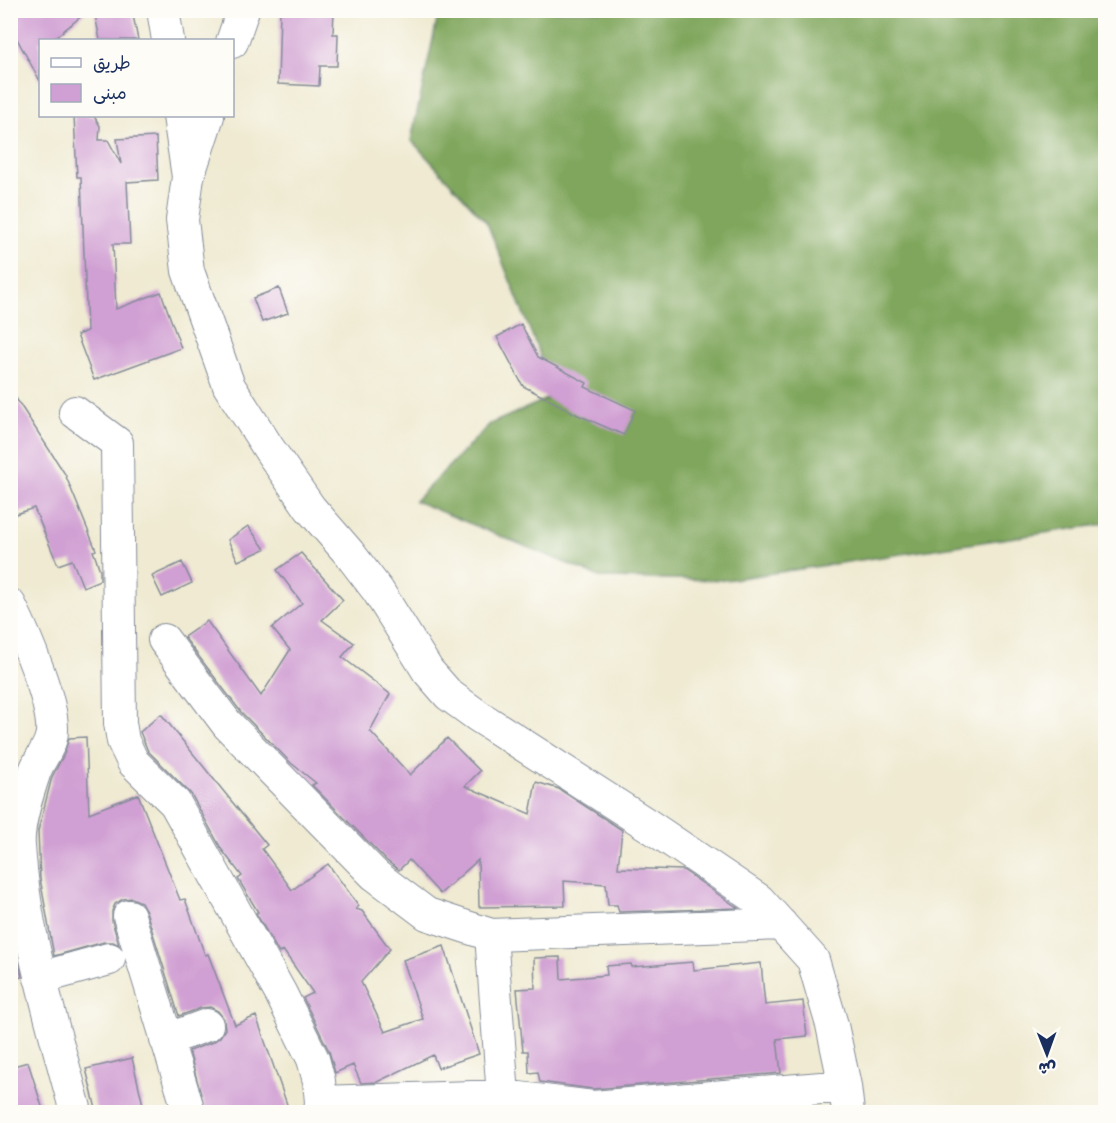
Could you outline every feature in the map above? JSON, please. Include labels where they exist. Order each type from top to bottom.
[{"type":"street","points":[[163,10],[168,39]]},
{"type":"street","points":[[233,39],[243,10]]},
{"type":"street","points":[[179,117],[188,177]]},
{"type":"street","points":[[75,412],[117,443],[120,723],[123,741],[133,762],[175,803],[281,994],[313,1059],[319,1081],[320,1107],[503,1096],[593,1107],[846,1099],[832,1025],[813,960],[759,900],[449,695],[428,671],[378,591],[310,508],[269,448],[229,386],[188,271],[182,220],[188,177],[208,117]]},
{"type":"street","points":[[10,605],[20,624],[51,709],[52,736],[36,770],[22,817],[19,844],[33,953],[76,1113]]},
{"type":"street","points":[[164,640],[227,724],[375,875],[427,914],[491,935],[781,924]]},
{"type":"street","points":[[129,916],[189,1113]]},
{"type":"street","points":[[491,935],[503,1096]]},
{"type":"street","points":[[40,978],[109,959]]},
{"type":"street","points":[[166,1040],[207,1025]]},
{"type":"green space","points":[[439,11],[1105,11],[1105,524],[726,580],[602,578],[415,501],[490,424],[556,395],[487,223],[411,140]]},
{"type":"building","points":[[10,10],[89,10],[53,39],[39,39],[39,79],[10,26]]},
{"type":"building","points":[[94,10],[132,10],[138,39],[100,39]]},
{"type":"building","points":[[280,10],[334,10],[333,34],[338,34],[337,66],[320,66],[319,86],[278,84]]},
{"type":"building","points":[[74,117],[95,117],[100,126],[99,140],[108,140],[121,164],[117,139],[156,137],[158,180],[127,182],[130,244],[113,244],[116,309],[161,292],[181,348],[94,380],[77,335],[87,331],[81,177],[77,177]]},
{"type":"building","points":[[279,288],[288,313],[262,322],[253,298]]},
{"type":"building","points":[[521,324],[538,357],[587,383],[585,387],[635,410],[624,435],[578,415],[523,386],[497,337]]},
{"type":"building","points":[[10,389],[65,474],[96,550],[93,551],[100,570],[100,580],[83,587],[72,560],[58,565],[34,508],[10,516]]},
{"type":"building","points":[[248,526],[265,549],[238,561],[228,540]]},
{"type":"building","points":[[301,553],[343,600],[322,620],[354,643],[342,657],[390,694],[370,731],[410,775],[447,738],[480,771],[465,786],[530,814],[536,782],[559,789],[622,830],[618,868],[683,870],[738,908],[619,912],[617,905],[608,905],[606,884],[564,881],[565,906],[479,907],[478,860],[440,894],[409,860],[399,870],[387,861],[312,785],[316,783],[291,763],[241,712],[184,637],[207,621],[261,696],[290,650],[272,628],[302,603],[277,570]]},
{"type":"building","points":[[182,562],[192,583],[162,597],[152,576]]},
{"type":"building","points":[[161,714],[267,845],[262,849],[292,890],[328,864],[359,906],[356,909],[362,911],[390,949],[361,982],[385,1032],[423,1019],[403,960],[444,946],[479,1054],[438,1068],[433,1055],[377,1082],[361,1083],[353,1065],[335,1073],[329,1051],[303,998],[313,993],[283,950],[279,953],[238,879],[242,876],[222,850],[191,794],[148,751],[140,732]]},
{"type":"building","points":[[86,737],[89,813],[138,794],[180,900],[185,899],[205,955],[208,954],[235,1025],[256,1016],[290,1113],[206,1113],[189,1051],[220,1037],[225,1029],[224,1019],[218,1011],[210,1007],[179,1016],[146,911],[141,902],[132,898],[123,899],[115,904],[112,921],[119,945],[104,942],[54,956],[40,878],[38,831],[52,777],[64,754],[69,738]]},
{"type":"building","points":[[10,936],[13,936],[22,977],[10,980]]},
{"type":"building","points":[[560,957],[561,979],[607,975],[606,966],[631,964],[632,967],[693,962],[694,970],[761,963],[765,1005],[803,1001],[807,1036],[777,1039],[781,1073],[593,1089],[540,1082],[538,1072],[529,1073],[528,1051],[523,1051],[517,989],[535,988],[534,958]]},
{"type":"building","points":[[132,1058],[144,1109],[128,1113],[97,1113],[86,1069]]},
{"type":"building","points":[[28,1062],[44,1113],[10,1113],[10,1067]]}]
